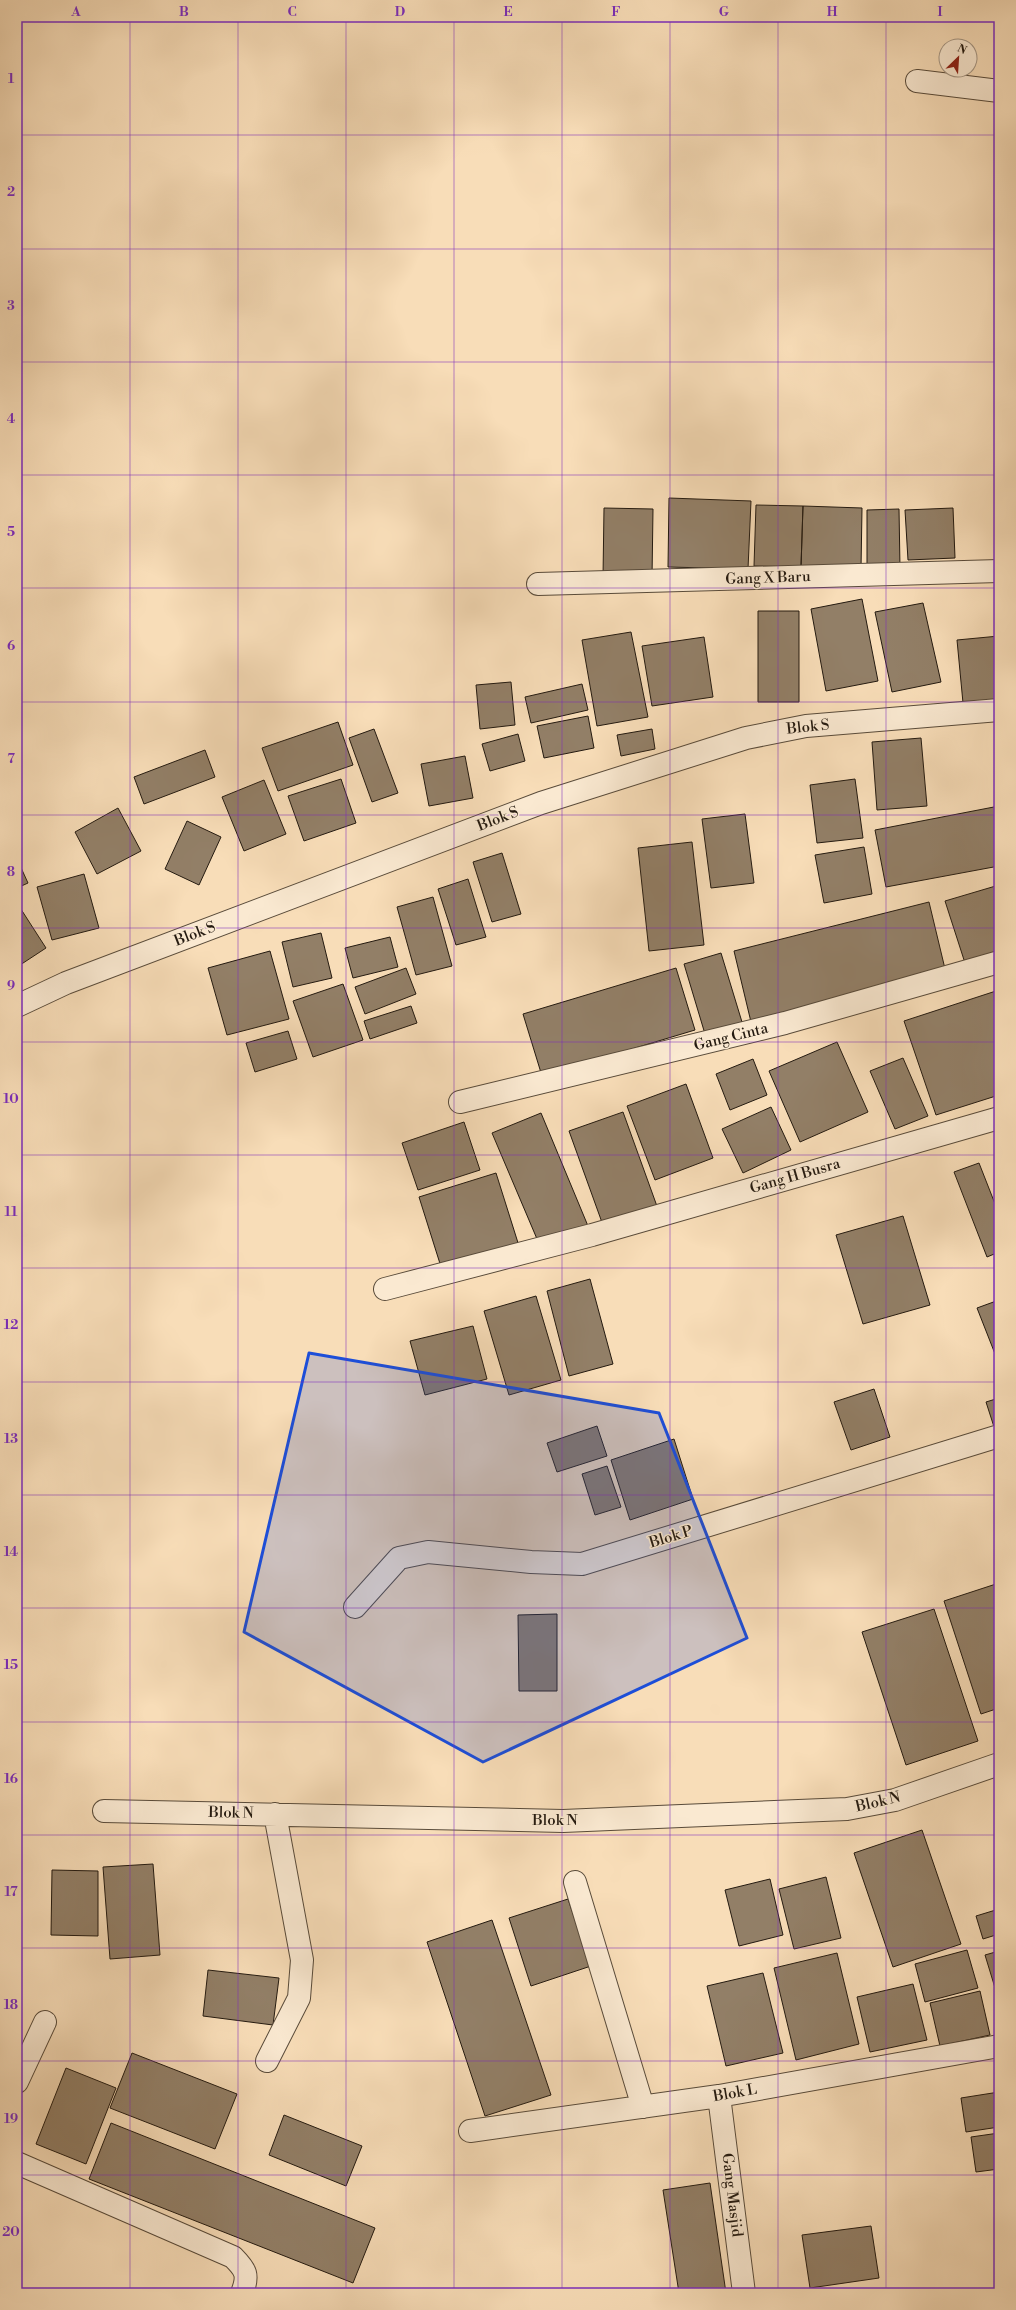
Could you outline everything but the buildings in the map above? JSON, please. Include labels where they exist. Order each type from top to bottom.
[{"type":"street","points":[[916,81],[999,91]]},
{"type":"street","name":"Gang X Baru","points":[[538,584],[999,570]]},
{"type":"street","name":"Blok S","points":[[17,1006],[66,982],[541,802],[746,738],[806,726],[999,710]]},
{"type":"street","name":"Gang Cinta","points":[[460,1102],[785,1024],[999,962]]},
{"type":"street","name":"Gang H Busra","points":[[385,1289],[592,1235],[999,1118]]},
{"type":"street","name":"Blok P","points":[[356,1607],[398,1558],[428,1552],[531,1562],[582,1564],[999,1436]]},
{"type":"street","name":"Blok N","points":[[104,1811],[563,1821],[847,1809],[895,1800],[999,1764]]},
{"type":"street","points":[[267,2061],[299,1998],[302,1960],[275,1814]]},
{"type":"street","points":[[575,1882],[643,2107]]},
{"type":"street","points":[[17,2082],[45,2022]]},
{"type":"street","name":"Blok L","points":[[470,2131],[719,2096],[999,2046]]},
{"type":"street","name":"Gang Masjid","points":[[719,2096],[744,2293]]},
{"type":"street","points":[[17,2163],[233,2257],[244,2268],[247,2280],[242,2293]]},
{"type":"highlighted area","points":[[309,1353],[659,1413],[747,1638],[483,1762],[244,1632]]}]
